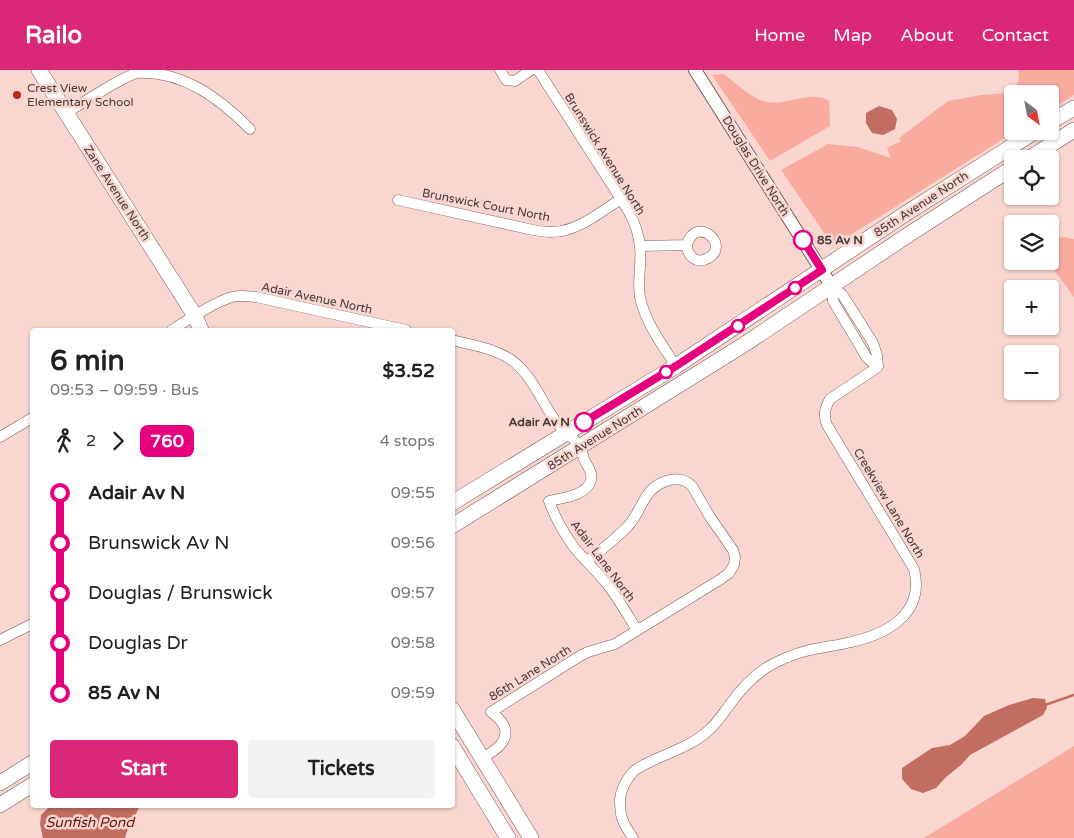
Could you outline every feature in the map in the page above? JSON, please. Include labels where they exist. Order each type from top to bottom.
[{"type":"main road","name":"Zane Avenue North","points":[[39,70],[195,316],[200,328]]},
{"type":"main road","points":[[1059,117],[1074,108]]},
{"type":"main road","points":[[1059,139],[1074,130]]},
{"type":"main road","name":"85th Avenue North","points":[[455,502],[676,366],[905,214],[1022,140]]},
{"type":"main road","points":[[1042,150],[1057,140]]},
{"type":"main road","name":"85th Avenue North","points":[[455,524],[745,344],[1004,173]]},
{"type":"main road","name":"Zane Avenue North","points":[[195,316],[208,328]]},
{"type":"main road","points":[[455,493],[466,487],[488,482]]},
{"type":"main road","points":[[455,714],[531,838]]},
{"type":"main road","points":[[455,751],[508,838]]},
{"type":"main road","points":[[0,783],[30,764]]},
{"type":"main road","points":[[0,805],[30,786]]},
{"type":"street","points":[[66,113],[136,73],[150,70],[164,71],[179,74],[192,80],[222,101],[250,129]]},
{"type":"street","points":[[500,70],[506,80],[514,81],[531,70]]},
{"type":"street","name":"Brunswick Avenue North","points":[[538,70],[634,221],[640,246],[640,297],[652,329],[676,366]]},
{"type":"street","name":"Douglas Drive North","points":[[695,70],[832,287],[842,294],[873,343],[878,367]]},
{"type":"street","name":"Brunswick Court North","points":[[398,200],[547,232],[561,231],[574,227],[621,199]]},
{"type":"street","points":[[640,246],[687,245]]},
{"type":"street","name":"Adair Avenue North","points":[[175,328],[230,298],[243,296],[256,297],[397,328]]},
{"type":"street","points":[[455,341],[496,352],[521,368],[557,424],[580,448]]},
{"type":"street","name":"Creekview Lane North","points":[[633,838],[622,820],[620,803],[624,786],[634,771],[687,746],[704,735],[716,724],[743,687],[760,671],[794,654],[852,642],[879,633],[900,620],[912,606],[917,579],[914,569],[827,425],[824,414],[830,398],[878,367]]},
{"type":"street","points":[[0,437],[30,419]]},
{"type":"street","name":"Adair Lane North","points":[[580,448],[591,474],[588,486],[582,492],[549,501],[563,531],[574,547],[610,589],[637,630]]},
{"type":"street","points":[[587,561],[622,533],[651,491],[664,482],[676,479],[684,480],[692,486],[710,517],[733,550],[734,565],[721,579],[637,630]]},
{"type":"street","points":[[0,640],[30,625]]},
{"type":"street","name":"86th Lane North","points":[[482,758],[500,746],[504,741],[502,721],[492,712],[580,656],[614,644],[637,630]]},
{"type":"shaded area","points":[[1018,70],[1074,70],[1074,95],[1059,104],[1059,85],[1017,85],[1019,80]]},
{"type":"shaded area","points":[[724,74],[762,101],[774,103],[808,97],[823,98],[829,101],[830,126],[770,161],[712,75]]},
{"type":"shaded area","points":[[1004,94],[1004,139],[833,246],[781,170],[828,144],[858,147],[891,158],[887,148],[901,141],[899,138],[948,101],[981,95]]},
{"type":"shaded area","points":[[1059,238],[1074,239],[1074,297],[1054,270],[1059,270]]},
{"type":"shaded area","points":[[1074,746],[1074,838],[924,838]]},
{"type":"water","points":[[879,106],[892,110],[897,119],[895,129],[883,135],[872,133],[866,123],[866,113]]},
{"type":"water","points":[[1033,698],[1045,699],[1047,708],[1043,715],[970,755],[936,788],[923,793],[911,789],[902,779],[902,768],[932,748],[950,745],[965,736],[984,716],[1009,705]]},
{"type":"water","name":"Sunfish Pond","points":[[48,808],[138,808],[125,838],[43,838],[40,824],[41,815]]},
{"type":"waterway","points":[[1045,705],[1074,695]]},
{"type":"bus line","name":"760","points":[[584,422],[676,366],[822,270],[803,240]]},
{"type":"place","name":"Crest View Elementary School","points":[[17,95]]},
{"type":"place","name":"85 Av N","points":[[803,240]]},
{"type":"place","name":"Adair Av N","points":[[584,422]]}]
